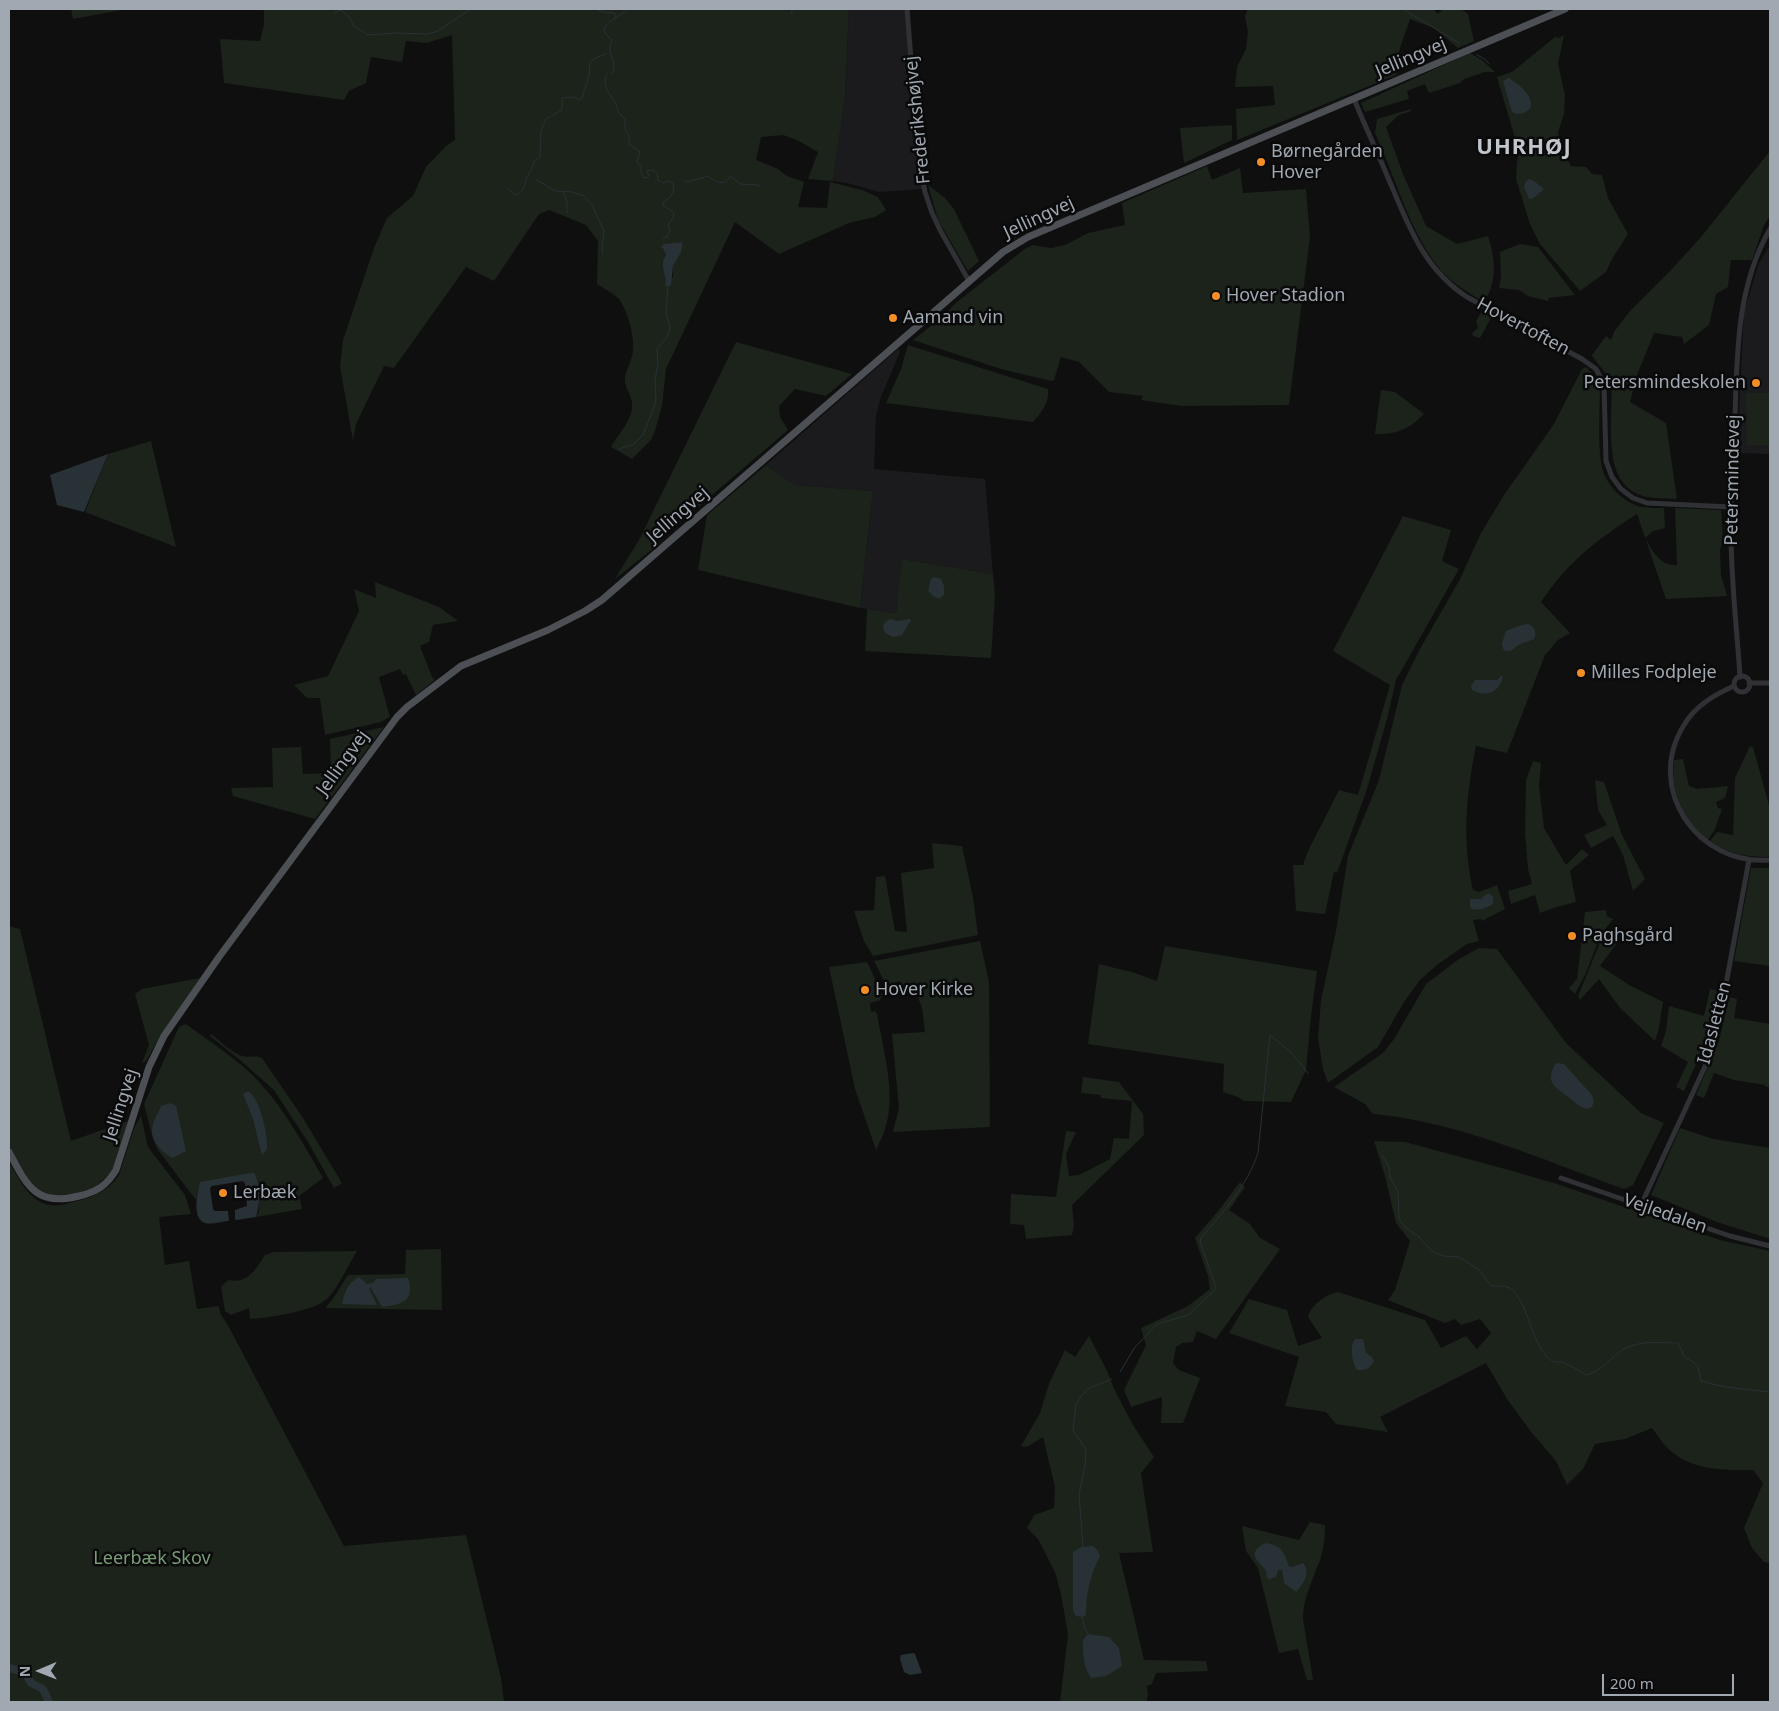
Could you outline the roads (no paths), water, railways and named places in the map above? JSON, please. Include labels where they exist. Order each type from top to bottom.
[{"type":"main road","name":"Jellingvej","points":[[9,1152],[29,1186],[51,1200],[66,1200],[84,1195],[96,1191],[107,1183],[116,1170],[149,1066],[164,1036],[219,957],[389,726],[406,707],[461,666],[561,624],[602,600],[1003,252],[1028,237],[1565,9]]},
{"type":"street","name":"Frederikshøjvej","points":[[907,9],[919,159],[925,192],[940,230],[969,280]]},
{"type":"street","name":"Hovertoften","points":[[1354,99],[1412,232],[1434,268],[1454,288],[1467,297],[1582,359],[1598,371],[1605,387],[1606,461],[1610,474],[1618,486],[1633,498],[1647,503],[1731,506]]},
{"type":"street","name":"Petersmindevej","points":[[1740,677],[1732,559],[1731,506],[1737,357],[1742,308],[1754,264],[1770,229]]},
{"type":"street","points":[[1740,677],[1747,678],[1749,683],[1748,690],[1742,692],[1737,691],[1734,686],[1735,680],[1740,677]]},
{"type":"street","points":[[1749,683],[1770,683]]},
{"type":"street","points":[[1734,686],[1713,696],[1702,704],[1683,727],[1674,748],[1671,770],[1672,783],[1679,808],[1685,820],[1696,834],[1720,851],[1734,856],[1749,860],[1770,860]]},
{"type":"street","name":"Idasletten","points":[[1641,1205],[1708,1060],[1714,1043],[1749,860]]},
{"type":"street","name":"Vejledalen","points":[[1561,1178],[1730,1236],[1770,1246]]},
{"type":"waterway","points":[[334,13],[341,10],[349,17],[354,26],[368,35],[396,33],[428,34],[438,31],[469,10],[475,9]]},
{"type":"waterway","points":[[595,9],[614,13],[616,15],[615,19]]},
{"type":"waterway","points":[[611,73],[614,71],[610,51],[612,40],[605,33],[604,28],[612,20],[629,9]]},
{"type":"waterway","points":[[791,14],[793,9]]},
{"type":"waterway","points":[[1296,10],[1302,9]]},
{"type":"waterway","points":[[1403,9],[1459,43]]},
{"type":"waterway","points":[[508,189],[516,195],[523,190],[534,161],[540,157],[541,131],[546,119],[562,110],[562,98],[574,97],[579,100],[582,98],[589,76],[590,63],[595,58],[606,54]]},
{"type":"waterway","points":[[1477,55],[1485,59],[1489,64]]},
{"type":"waterway","points":[[608,73],[605,78],[606,88],[615,102],[618,112],[625,119],[629,144],[640,152],[637,161],[641,166],[641,173],[644,178],[647,178],[649,176],[647,171],[652,170],[657,173],[658,180],[663,183],[667,181],[673,183],[672,194],[663,202],[663,205],[674,213],[668,225],[670,230],[667,237],[663,238]]},
{"type":"waterway","points":[[684,180],[687,182],[708,176],[716,181],[725,182],[729,177],[732,177],[740,184],[758,185],[760,187]]},
{"type":"waterway","points":[[535,179],[555,191],[572,192],[584,196],[592,205],[604,231],[603,254]]},
{"type":"waterway","points":[[563,192],[567,202],[567,213]]},
{"type":"waterway","points":[[619,449],[634,444],[643,435],[656,401],[657,349],[667,337],[670,328],[666,312],[668,286]]},
{"type":"waterway","points":[[1120,1372],[1135,1347],[1157,1324],[1188,1315],[1216,1287],[1200,1242],[1201,1238],[1241,1188],[1258,1153],[1270,1035],[1291,1052],[1308,1073]]},
{"type":"waterway","points":[[1382,1155],[1389,1167],[1390,1177],[1398,1192],[1399,1219],[1406,1228],[1418,1236],[1433,1252],[1444,1256],[1458,1257],[1466,1261],[1480,1271],[1491,1286],[1511,1288],[1523,1306],[1537,1342],[1552,1361],[1562,1362],[1586,1375],[1602,1367],[1619,1352],[1630,1346],[1650,1343],[1678,1343],[1684,1356],[1698,1366],[1701,1381],[1725,1387],[1770,1392]]},
{"type":"waterway","points":[[1083,1548],[1079,1494],[1085,1466],[1086,1450],[1073,1430],[1076,1404],[1087,1389],[1112,1379]]},
{"type":"waterway","points":[[1082,1617],[1088,1634]]},
{"type":"waterway","points":[[9,1668],[25,1672],[31,1683],[43,1689],[49,1702]]},
{"type":"place","name":"Børnegården Hover","points":[[1261,162]]},
{"type":"place","name":"Hover Stadion","points":[[1216,296]]},
{"type":"place","name":"Aamand vin","points":[[893,318]]},
{"type":"place","name":"Petersmindeskolen","points":[[1756,383]]},
{"type":"place","name":"Milles Fodpleje","points":[[1581,673]]},
{"type":"place","name":"Paghsgård","points":[[1572,936]]},
{"type":"place","name":"Hover Kirke","points":[[865,990]]},
{"type":"place","name":"Lerbæk","points":[[223,1193]]},
{"type":"district","name":"UHRHØJ","points":[[1524,148]]},
{"type":"park label","name":"Leerbæk Skov","points":[[152,1559]]}]
